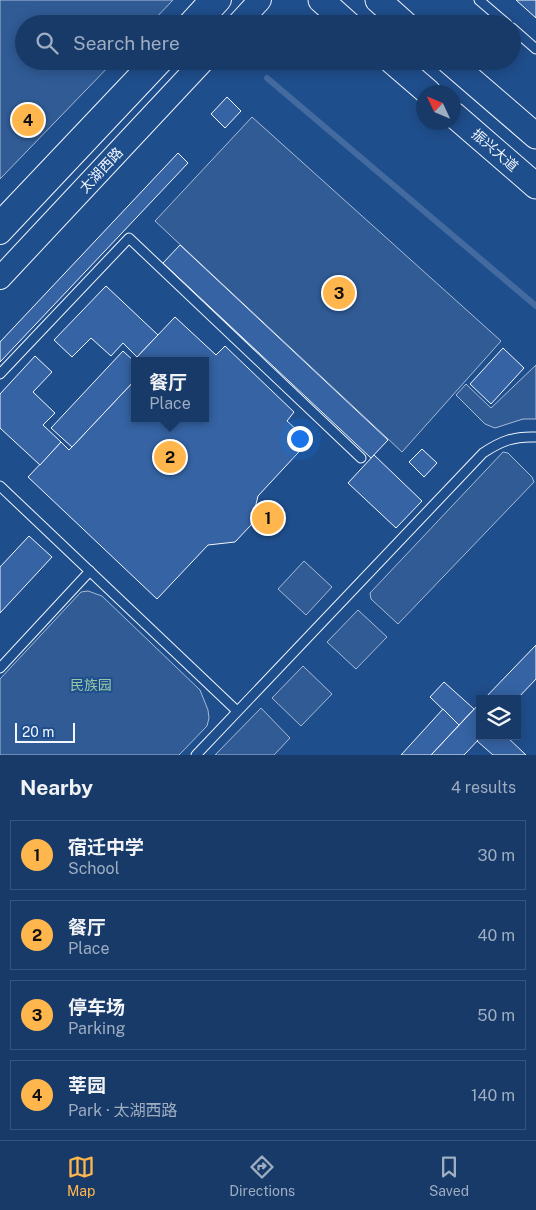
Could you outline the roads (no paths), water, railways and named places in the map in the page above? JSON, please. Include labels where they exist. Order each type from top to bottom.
[{"type":"main road","points":[[321,0],[338,15]]},
{"type":"main road","points":[[378,0],[395,15]]},
{"type":"main road","points":[[402,70],[420,85]]},
{"type":"main road","points":[[459,70],[536,136]]},
{"type":"main road","name":"振兴大道","points":[[461,121],[536,186]]},
{"type":"street","points":[[206,15],[220,0]]},
{"type":"street","points":[[246,15],[260,0]]},
{"type":"street","points":[[0,233],[154,70]]},
{"type":"street","name":"太湖西路","points":[[0,278],[195,70]]},
{"type":"lane","points":[[188,15],[202,0]]},
{"type":"lane","points":[[479,0],[496,15]]},
{"type":"lane","points":[[521,36],[536,49]]},
{"type":"lane","points":[[0,213],[135,70]]},
{"type":"lane","points":[[0,374],[129,238],[361,458]]},
{"type":"lane","points":[[196,755],[483,453],[502,440],[522,436],[536,436]]},
{"type":"lane","points":[[0,486],[238,711]]},
{"type":"lane","points":[[0,668],[90,571]]},
{"type":"waterway","points":[[267,78],[536,306]]},
{"type":"place","name":"莘园","points":[[28,120]]},
{"type":"place","name":"停车场","points":[[339,293]]},
{"type":"place","name":"餐厅","points":[[170,457]]},
{"type":"place","name":"宿迁中学","points":[[268,518]]},
{"type":"park label","name":"民族园","points":[[91,685]]}]
